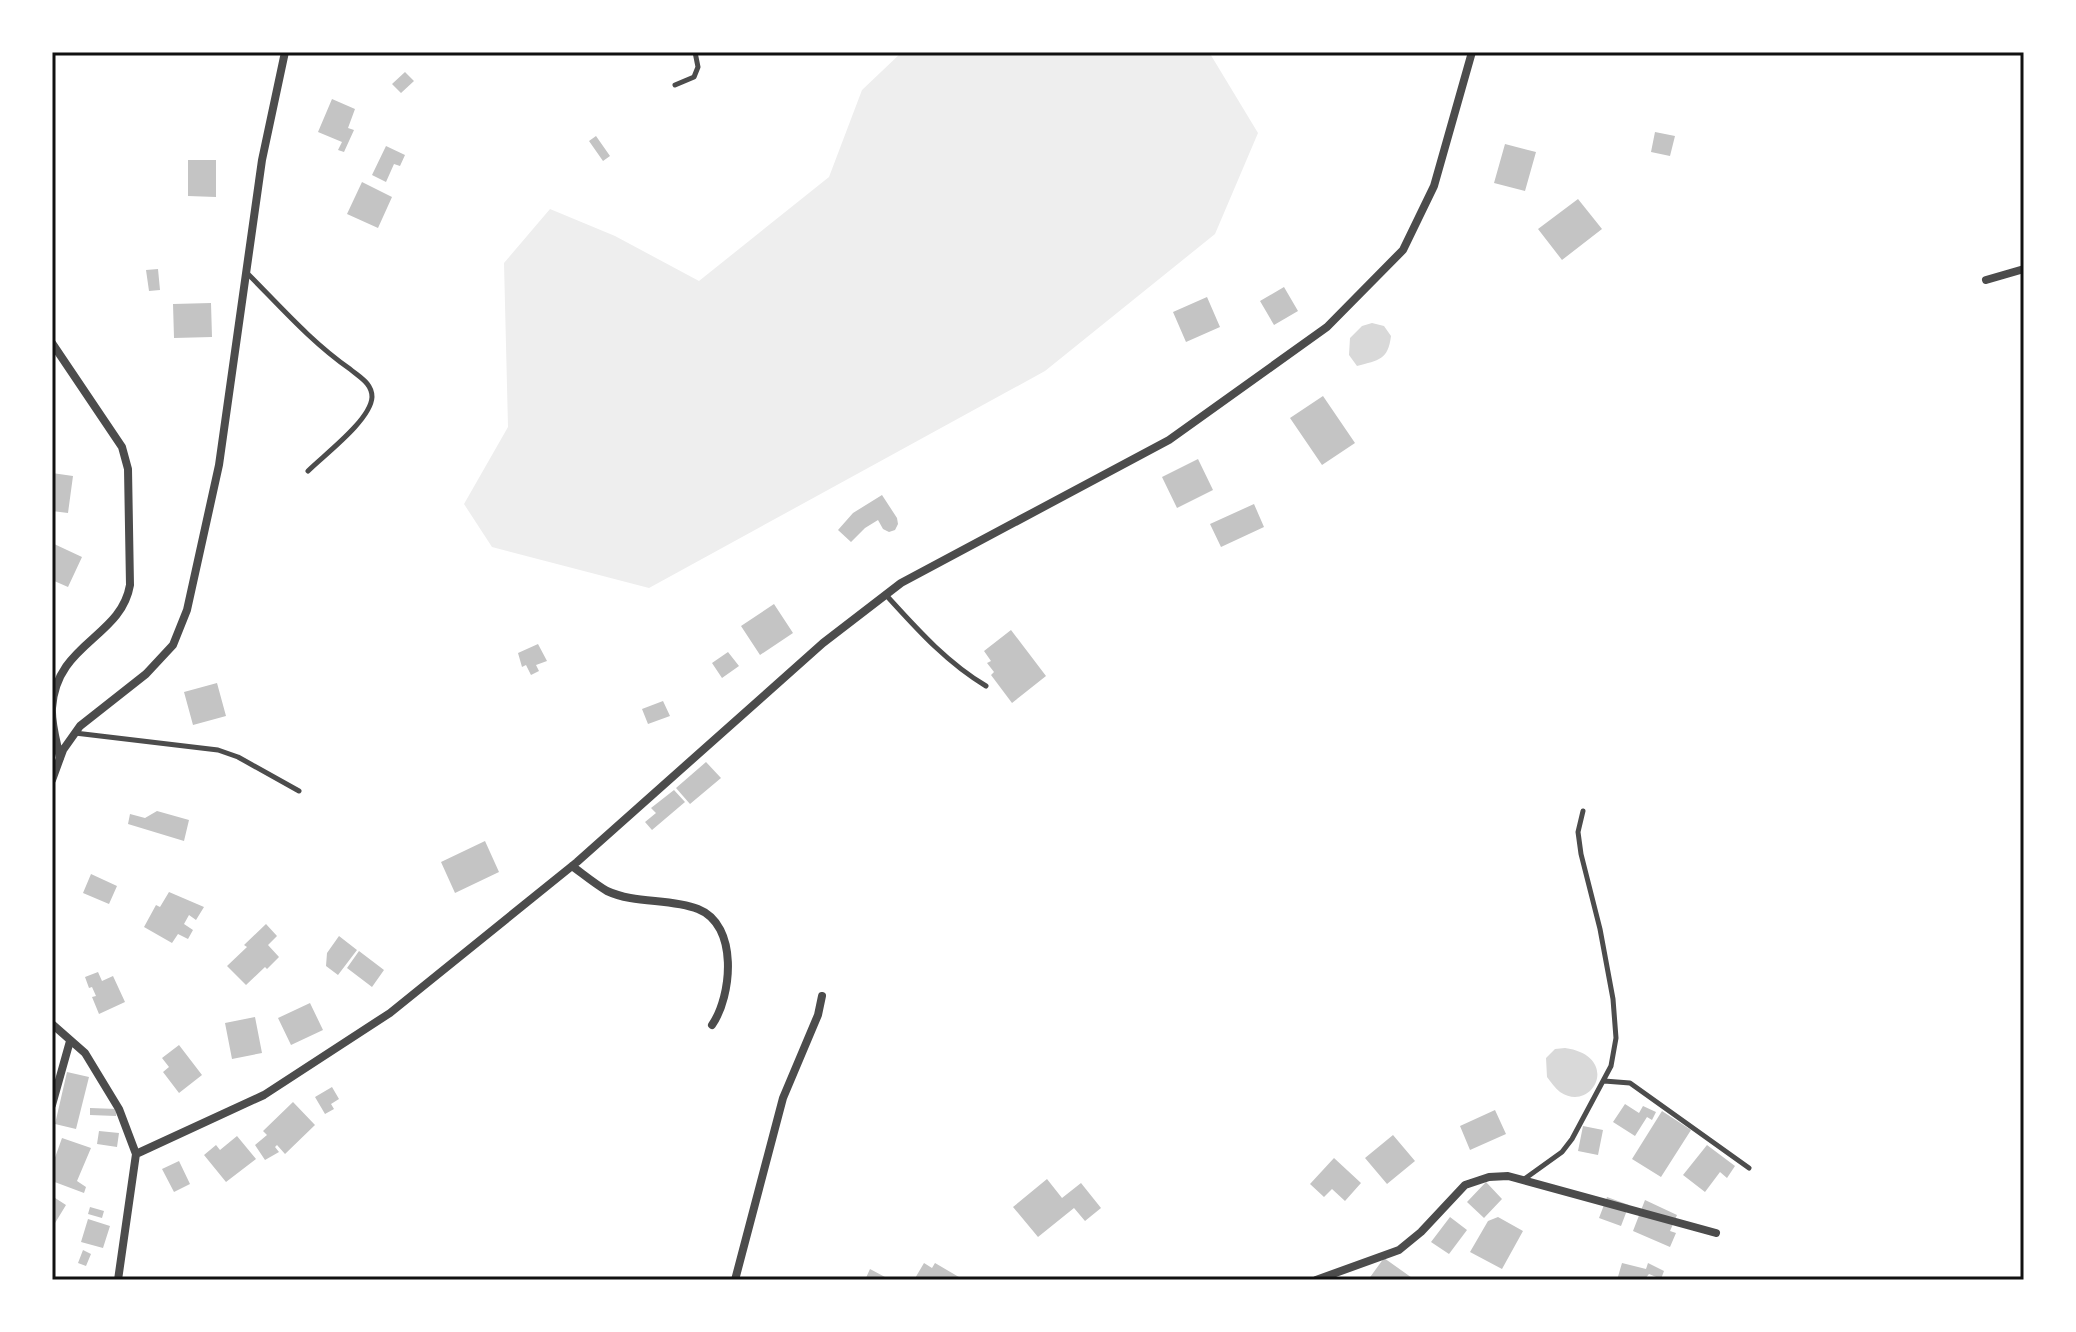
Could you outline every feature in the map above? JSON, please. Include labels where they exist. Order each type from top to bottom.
[{"type":"street","points":[[52,780],[60,759],[80,726],[146,674],[173,645],[187,610],[219,465],[262,160],[285,52]]},
{"type":"street","points":[[136,1154],[264,1095],[390,1013],[572,866],[823,643],[901,583],[1169,440],[1327,327],[1403,250],[1434,186],[1472,52]]},
{"type":"street","points":[[1986,280],[2024,269]]},
{"type":"street","points":[[52,343],[122,447],[128,469],[129,498],[128,601],[68,662],[59,680],[52,709],[60,759]]},
{"type":"street","points":[[572,866],[609,891],[688,907],[710,916],[718,928],[729,960],[722,1011],[712,1025]]},
{"type":"street","points":[[735,1280],[783,1098],[813,1027],[822,996]]},
{"type":"street","points":[[52,1024],[85,1053],[119,1109],[136,1154],[118,1280]]},
{"type":"street","points":[[52,1105],[70,1041]]},
{"type":"street","points":[[1316,1280],[1399,1250],[1421,1232],[1465,1185],[1489,1177],[1508,1176],[1716,1233]]},
{"type":"lane","points":[[675,85],[694,77],[698,67],[695,52]]},
{"type":"lane","points":[[245,271],[327,352],[364,379],[370,388],[372,400],[359,423],[308,471]]},
{"type":"lane","points":[[886,595],[937,650],[959,670],[986,686]]},
{"type":"lane","points":[[75,733],[218,750],[238,757],[299,791]]},
{"type":"lane","points":[[1522,1180],[1562,1152],[1572,1139],[1611,1066],[1616,1038],[1613,999],[1600,929],[1581,854],[1578,832],[1583,811]]},
{"type":"lane","points":[[1604,1081],[1630,1083],[1749,1168]]},
{"type":"shaded area","points":[[902,52],[1209,52],[1258,133],[1215,234],[1045,371],[649,588],[492,547],[464,504],[508,427],[504,263],[550,209],[615,236],[699,281],[829,177],[862,90]]},
{"type":"shaded area","points":[[1372,323],[1384,326],[1391,336],[1388,350],[1381,358],[1357,366],[1349,355],[1350,338],[1362,326]]},
{"type":"shaded area","points":[[1565,1048],[1583,1053],[1593,1061],[1597,1071],[1591,1090],[1583,1096],[1572,1097],[1560,1092],[1547,1077],[1546,1058],[1555,1049]]},
{"type":"building","points":[[405,72],[414,81],[401,93],[392,84]]},
{"type":"building","points":[[332,99],[355,109],[348,128],[354,130],[344,152],[338,150],[342,142],[318,132]]},
{"type":"building","points":[[1655,132],[1675,136],[1670,156],[1651,152]]},
{"type":"building","points":[[596,136],[610,156],[603,161],[589,141]]},
{"type":"building","points":[[1505,144],[1536,152],[1525,191],[1494,183]]},
{"type":"building","points":[[386,146],[405,155],[400,166],[394,164],[386,182],[372,175]]},
{"type":"building","points":[[188,160],[216,160],[216,197],[188,196]]},
{"type":"building","points":[[362,182],[392,197],[378,228],[347,214]]},
{"type":"building","points":[[1578,199],[1602,229],[1562,260],[1538,229]]},
{"type":"building","points":[[158,269],[160,290],[149,291],[146,270]]},
{"type":"building","points":[[1284,287],[1298,311],[1274,325],[1260,301]]},
{"type":"building","points":[[1207,297],[1220,327],[1186,342],[1173,312]]},
{"type":"building","points":[[211,303],[212,337],[174,338],[173,304]]},
{"type":"building","points":[[1323,396],[1355,443],[1322,465],[1290,418]]},
{"type":"building","points":[[1198,459],[1213,490],[1177,508],[1162,477]]},
{"type":"building","points":[[52,473],[73,476],[68,513],[52,511]]},
{"type":"building","points":[[882,495],[897,518],[895,530],[889,532],[883,529],[878,520],[851,542],[838,530],[853,513]]},
{"type":"building","points":[[1254,504],[1264,527],[1221,547],[1210,524]]},
{"type":"building","points":[[52,543],[82,557],[68,587],[52,580]]},
{"type":"building","points":[[774,604],[793,633],[760,655],[741,626]]},
{"type":"building","points":[[1011,630],[1046,676],[1012,703],[991,675],[994,672],[987,663],[991,661],[984,651]]},
{"type":"building","points":[[538,644],[547,661],[536,665],[539,671],[531,675],[526,665],[522,667],[518,653]]},
{"type":"building","points":[[728,652],[739,666],[722,678],[712,663]]},
{"type":"building","points":[[217,683],[226,716],[193,725],[184,692]]},
{"type":"building","points":[[663,701],[670,716],[648,724],[642,709]]},
{"type":"building","points":[[706,762],[721,778],[690,804],[676,788]]},
{"type":"building","points":[[674,790],[685,802],[652,830],[645,822],[656,813],[651,808]]},
{"type":"building","points":[[157,811],[189,820],[184,841],[128,824],[130,814],[145,818]]},
{"type":"building","points":[[485,841],[499,872],[455,893],[441,862]]},
{"type":"building","points":[[91,874],[117,886],[109,904],[83,893]]},
{"type":"building","points":[[169,892],[204,907],[196,920],[189,915],[184,924],[193,930],[188,939],[178,934],[172,943],[144,927],[156,905],[160,907]]},
{"type":"building","points":[[266,924],[277,936],[268,945],[279,957],[246,985],[227,966]]},
{"type":"building","points":[[339,936],[357,950],[338,975],[326,966],[327,953]]},
{"type":"building","points":[[359,951],[384,970],[372,987],[347,968]]},
{"type":"building","points":[[98,972],[102,981],[113,976],[125,1002],[99,1014],[92,997],[96,996],[85,977]]},
{"type":"building","points":[[310,1003],[323,1030],[291,1045],[278,1018]]},
{"type":"building","points":[[255,1017],[262,1053],[232,1059],[225,1023]]},
{"type":"building","points":[[179,1045],[202,1075],[179,1093],[163,1072],[169,1067],[162,1058]]},
{"type":"building","points":[[67,1072],[89,1077],[76,1129],[55,1124]]},
{"type":"building","points":[[332,1087],[339,1099],[331,1104],[334,1109],[325,1114],[315,1097]]},
{"type":"building","points":[[293,1102],[315,1125],[285,1154],[277,1145],[275,1147],[279,1152],[265,1160],[255,1145],[267,1135],[263,1131]]},
{"type":"building","points":[[1625,1104],[1639,1113],[1643,1106],[1656,1112],[1652,1120],[1647,1117],[1635,1136],[1613,1122]]},
{"type":"building","points":[[90,1108],[117,1109],[116,1116],[90,1115]]},
{"type":"building","points":[[1495,1110],[1506,1134],[1470,1150],[1460,1126]]},
{"type":"building","points":[[1662,1111],[1691,1130],[1661,1177],[1632,1159]]},
{"type":"building","points":[[1583,1126],[1603,1130],[1598,1155],[1578,1151]]},
{"type":"building","points":[[99,1131],[119,1133],[117,1147],[97,1144]]},
{"type":"building","points":[[1393,1135],[1415,1161],[1387,1184],[1365,1158]]},
{"type":"building","points":[[237,1136],[256,1159],[226,1182],[204,1155],[216,1145],[220,1150]]},
{"type":"building","points":[[62,1138],[91,1148],[77,1181],[86,1187],[84,1193],[52,1181],[52,1166]]},
{"type":"building","points":[[1707,1145],[1735,1166],[1727,1178],[1720,1172],[1705,1192],[1683,1175]]},
{"type":"building","points":[[1334,1158],[1361,1183],[1345,1201],[1332,1189],[1324,1197],[1310,1184]]},
{"type":"building","points":[[179,1161],[190,1184],[174,1192],[162,1169]]},
{"type":"building","points":[[1047,1179],[1062,1198],[1081,1183],[1101,1208],[1085,1221],[1074,1208],[1038,1237],[1013,1207]]},
{"type":"building","points":[[1486,1182],[1502,1199],[1484,1218],[1467,1202]]},
{"type":"building","points":[[52,1196],[66,1205],[52,1228]]},
{"type":"building","points":[[1607,1197],[1629,1205],[1621,1226],[1599,1218]]},
{"type":"building","points":[[1645,1200],[1677,1215],[1670,1231],[1676,1233],[1670,1247],[1633,1231]]},
{"type":"building","points":[[90,1207],[104,1211],[102,1218],[88,1214]]},
{"type":"building","points":[[1450,1217],[1467,1230],[1449,1254],[1431,1242]]},
{"type":"building","points":[[1498,1217],[1523,1231],[1502,1269],[1470,1252],[1488,1221]]},
{"type":"building","points":[[88,1219],[110,1226],[103,1248],[81,1242]]},
{"type":"building","points":[[83,1250],[91,1254],[86,1266],[78,1263]]},
{"type":"building","points":[[1384,1258],[1415,1280],[1368,1280]]},
{"type":"building","points":[[924,1263],[932,1268],[935,1263],[964,1280],[914,1280]]},
{"type":"building","points":[[1622,1263],[1646,1269],[1648,1263],[1664,1271],[1661,1279],[1649,1274],[1644,1280],[1617,1280]]},
{"type":"building","points":[[870,1269],[885,1277],[884,1280],[865,1280]]}]
